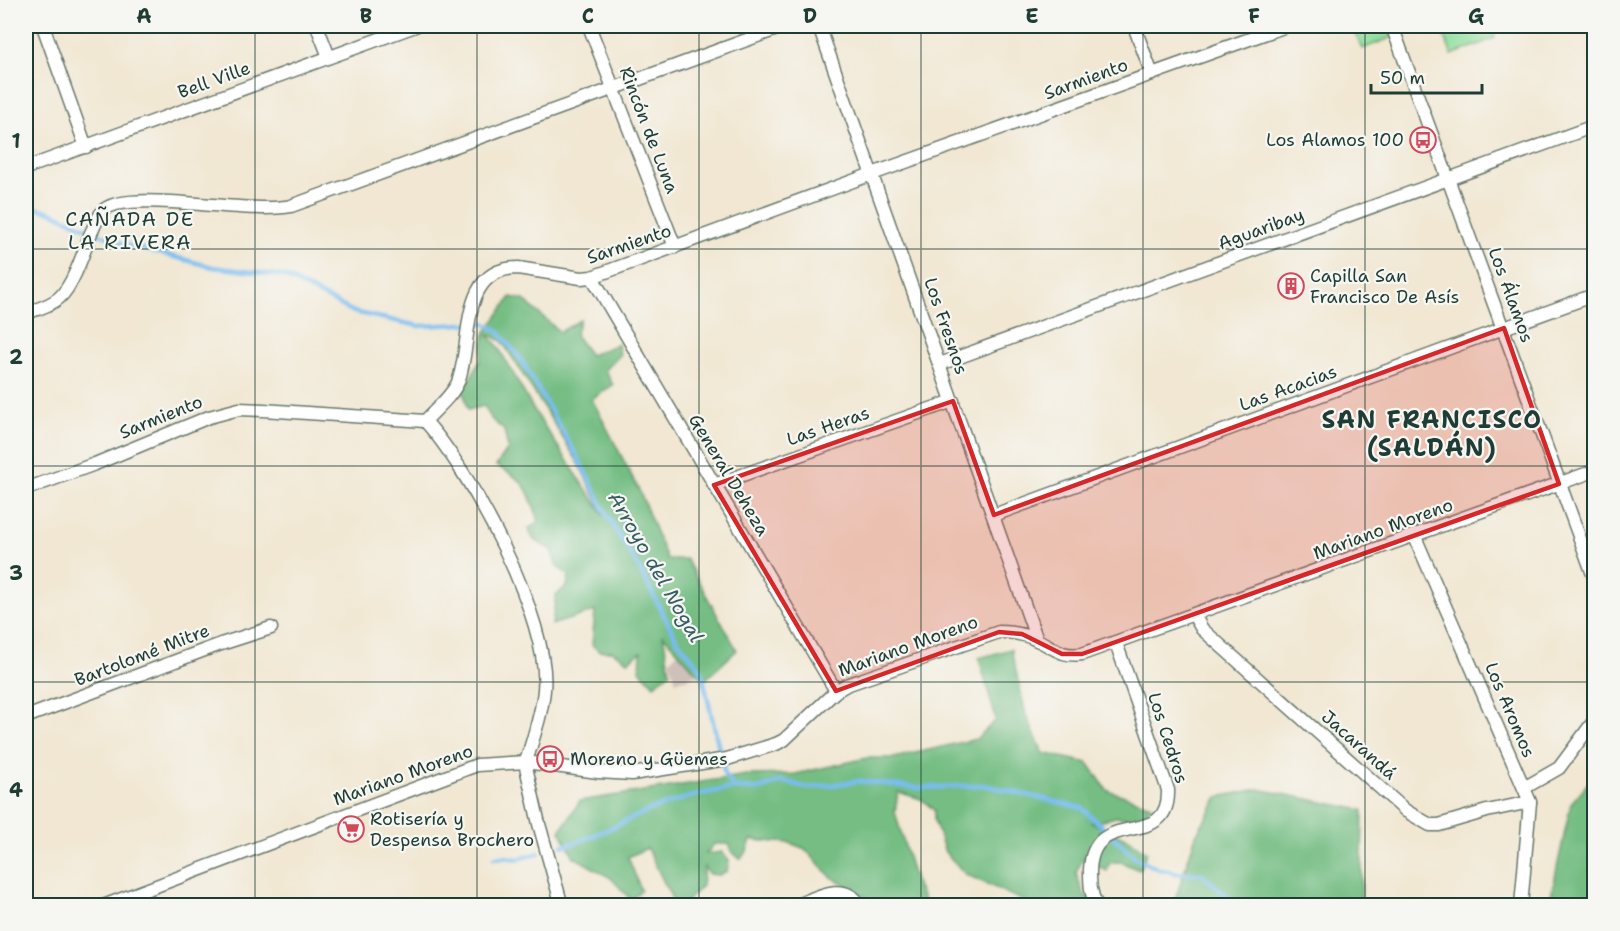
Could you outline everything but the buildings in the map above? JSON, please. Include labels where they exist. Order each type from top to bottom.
[{"type":"street","points":[[44,26],[86,147]]},
{"type":"street","points":[[317,26],[328,57]]},
{"type":"street","name":"Bell Ville","points":[[26,168],[415,26]]},
{"type":"street","name":"Rincón de Luna","points":[[589,26],[675,247]]},
{"type":"street","points":[[26,313],[51,304],[65,291],[96,221],[103,210],[119,203],[158,202],[269,209],[291,206],[784,26]]},
{"type":"street","name":"Los Fresnos","points":[[819,26],[1037,640]]},
{"type":"street","points":[[1134,26],[1152,74]]},
{"type":"street","name":"Sarmiento","points":[[26,489],[95,465],[223,412],[263,410],[426,421],[456,385],[475,296],[488,277],[497,271],[518,268],[581,278],[592,277],[1286,26]]},
{"type":"street","name":"Los Álamos","points":[[1392,26],[1594,577]]},
{"type":"street","name":"Aguaribay","points":[[940,364],[1594,126]]},
{"type":"street","name":"General Deheza","points":[[592,277],[836,691]]},
{"type":"street","name":"Las Acacias","points":[[994,515],[1594,295]]},
{"type":"street","name":"Las Heras","points":[[714,485],[953,401]]},
{"type":"street","points":[[426,421],[450,450],[496,531],[533,620],[542,656],[544,689],[526,762],[539,824],[562,906]]},
{"type":"street","name":"Mariano Moreno","points":[[103,906],[477,765],[526,762],[598,772],[632,774],[727,759],[784,740],[836,691],[846,685],[999,632],[1022,634],[1070,656],[1116,643],[1594,471]]},
{"type":"street","name":"Los Aromos","points":[[1415,537],[1530,802],[1521,906]]},
{"type":"street","name":"Jacarandá","points":[[1194,615],[1202,629],[1420,821],[1430,825],[1439,825],[1487,811],[1530,802]]},
{"type":"street","name":"Bartolomé Mitre","points":[[26,717],[221,644],[271,628]]},
{"type":"street","name":"Los Cedros","points":[[1097,906],[1090,888],[1090,865],[1095,847],[1109,835],[1148,826],[1166,810],[1168,800],[1168,790],[1116,643]]},
{"type":"street","points":[[1524,788],[1559,768],[1594,721]]},
{"type":"street","points":[[795,906],[830,893],[847,893],[856,898],[861,906]]},
{"type":"highlighted area","points":[[1504,328],[1559,484],[1082,654],[1062,654],[1022,634],[999,632],[836,691],[714,485],[953,401],[994,515]]},
{"type":"shaded area","points":[[683,648],[696,676],[676,681],[669,661]]},
{"type":"green space","points":[[1353,26],[1389,26],[1393,37],[1362,49]]},
{"type":"green space","points":[[1440,26],[1490,26],[1495,38],[1452,55]]},
{"type":"green space","points":[[511,297],[524,300],[560,332],[580,320],[575,335],[590,355],[618,344],[620,355],[605,370],[613,385],[592,399],[640,492],[667,559],[686,559],[737,650],[704,681],[663,635],[670,673],[654,685],[640,670],[641,652],[628,661],[612,651],[599,651],[592,645],[595,611],[552,625],[556,595],[567,586],[569,575],[557,567],[551,550],[534,540],[528,529],[539,522],[529,494],[521,482],[496,466],[508,449],[504,430],[492,420],[484,406],[468,410],[463,390],[480,361],[485,333]],"holes":[[[487,334],[502,341],[578,462],[604,516],[535,412],[497,345]]]},
{"type":"green space","points":[[1011,649],[1026,715],[1043,753],[1088,763],[1107,790],[1151,805],[1143,820],[1116,817],[1092,823],[1128,839],[1147,852],[1139,870],[1121,862],[1110,862],[1107,871],[1083,858],[1076,873],[1084,895],[1116,906],[1032,905],[965,874],[945,852],[934,820],[934,810],[921,799],[898,792],[895,812],[915,881],[926,905],[879,905],[831,877],[805,849],[790,843],[751,840],[747,851],[740,859],[731,851],[729,844],[714,844],[706,854],[722,852],[729,861],[727,871],[720,875],[709,874],[704,867],[702,886],[683,905],[675,905],[647,848],[628,857],[641,890],[631,900],[611,878],[574,857],[560,831],[580,801],[746,775],[795,774],[867,758],[894,758],[976,739],[996,720],[979,658]]},
{"type":"green space","points":[[1594,776],[1594,905],[1549,905],[1571,803]]},
{"type":"green space","points":[[1258,789],[1363,810],[1361,905],[1166,905],[1175,900],[1196,835],[1218,797]]},
{"type":"waterway","name":"Arroyo del Nogal","points":[[26,205],[51,212],[120,243],[213,267],[284,276],[354,312],[419,326],[484,323],[497,330],[522,361],[578,458],[677,640],[701,669],[725,775],[734,788],[759,789],[782,781],[808,788],[860,781],[919,788],[984,785],[1082,808],[1137,859],[1159,869],[1176,873],[1201,874],[1239,906]]},
{"type":"waterway","points":[[562,846],[586,839],[672,802],[734,788]]},
{"type":"waterway","points":[[494,858],[518,859],[539,853]]},
{"type":"place","name":"Los Alamos 100","points":[[1423,140]]},
{"type":"place","name":"Capilla San Francisco De Asís","points":[[1291,286]]},
{"type":"place","name":"Moreno y Güemes","points":[[550,759]]},
{"type":"place","name":"Rotisería y Despensa Brochero","points":[[351,829]]},
{"type":"district","name":"CAÑADA DE LA RIVERA","points":[[130,230]]},
{"type":"district","name":"SAN FRANCISCO (SALDÁN)","points":[[1432,434]]}]
